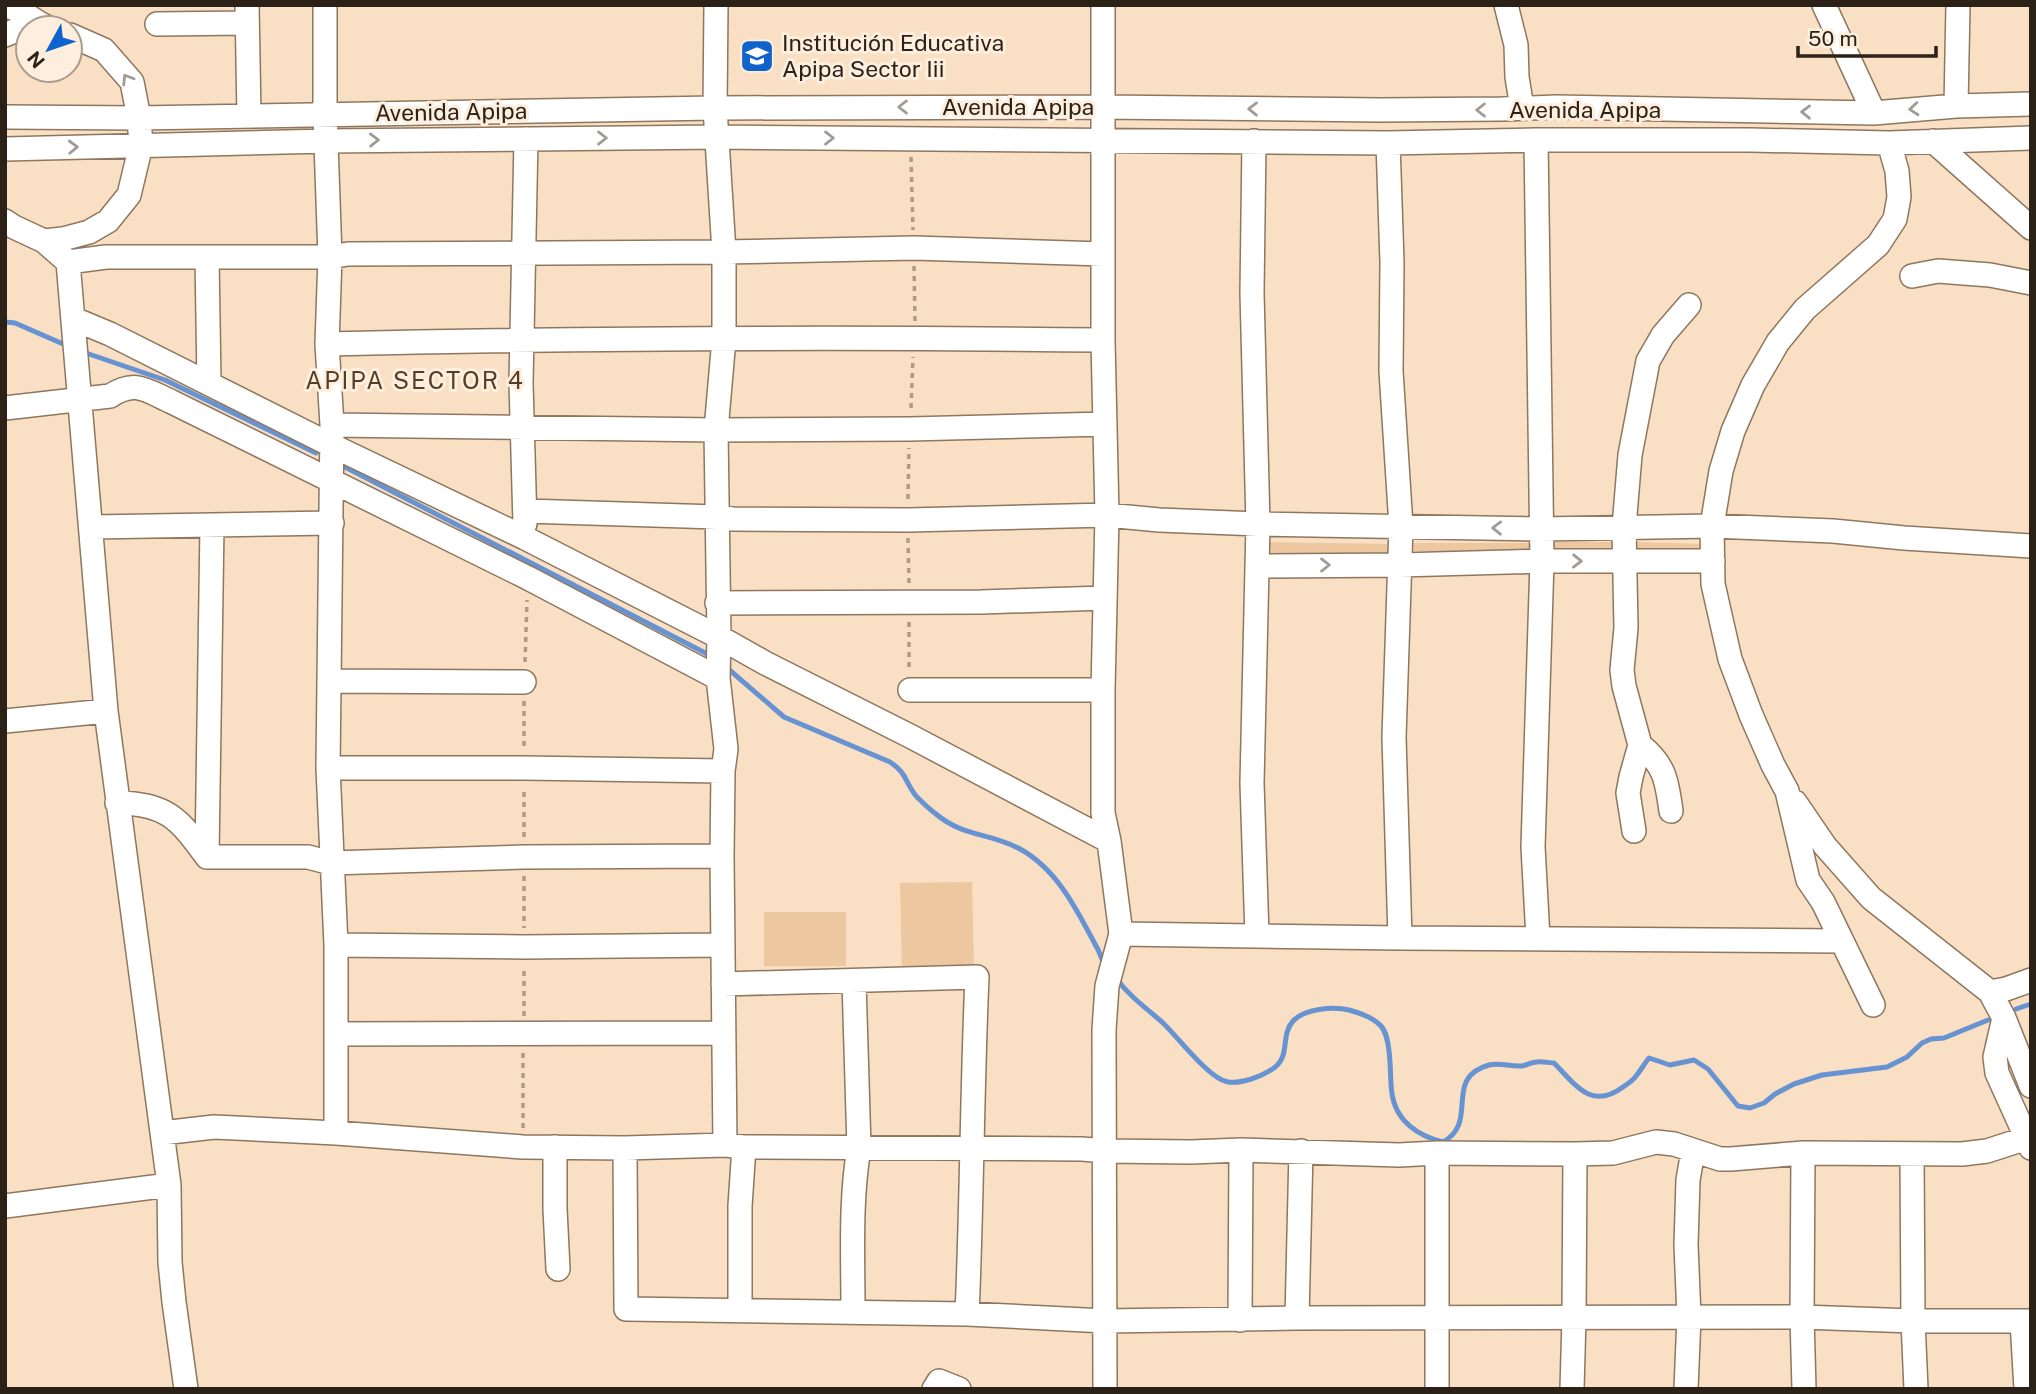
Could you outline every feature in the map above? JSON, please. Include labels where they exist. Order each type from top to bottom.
[{"type":"street","points":[[325,5],[325,114],[330,257],[327,344],[332,435],[328,768],[336,945],[336,1133]]},
{"type":"street","points":[[716,5],[715,108],[724,252],[724,339],[716,430],[718,678],[726,749],[723,771],[722,856],[723,1032],[740,1206],[740,1310]]},
{"type":"street","points":[[1103,5],[1103,340],[1107,515],[1103,813],[1110,841],[1121,934],[1107,986],[1104,1030],[1105,1389]]},
{"type":"street","points":[[1506,5],[1516,45],[1522,108]]},
{"type":"street","points":[[1824,5],[1874,113]]},
{"type":"street","points":[[1956,106],[1958,5]]},
{"type":"street","points":[[5,6],[25,14]]},
{"type":"street","points":[[157,24],[247,14],[249,116]]},
{"type":"street","points":[[44,241],[89,232],[108,221],[129,195],[141,145],[139,118],[131,82],[104,50],[84,42]]},
{"type":"street","name":"Avenida Apipa","points":[[5,117],[139,118],[715,108],[1102,107],[1381,110],[1557,107],[1874,113],[1956,106],[2031,104]]},
{"type":"street","name":"Avenida Apipa","points":[[5,149],[327,141],[718,137],[1388,143],[1536,140],[1889,143],[2031,138]]},
{"type":"street","points":[[525,538],[522,383],[526,139]]},
{"type":"street","points":[[1536,140],[1542,529],[1533,847],[1538,939]]},
{"type":"street","points":[[1254,141],[1252,293],[1258,524],[1252,783],[1257,936]]},
{"type":"street","points":[[1933,141],[2031,228]]},
{"type":"street","points":[[1388,143],[1392,262],[1391,371],[1401,526],[1394,737],[1400,938]]},
{"type":"street","points":[[1889,143],[1898,171],[1899,197],[1895,219],[1878,245],[1805,309],[1778,342],[1753,385],[1733,430],[1721,471],[1712,526],[1713,584],[1730,659],[1751,715],[1787,791],[1825,846],[1871,898],[1990,992],[2016,1029],[2031,1086]]},
{"type":"street","points":[[5,221],[44,241],[68,262],[106,711],[169,1185],[172,1275],[186,1389]]},
{"type":"street","points":[[68,262],[106,257],[330,257],[348,254],[914,248],[1103,254]]},
{"type":"street","points":[[206,257],[209,383]]},
{"type":"street","points":[[1912,276],[1938,271],[1990,275],[2031,283]]},
{"type":"street","points":[[1633,831],[1628,793],[1640,745],[1622,670],[1626,628],[1624,527],[1630,455],[1648,361],[1663,335],[1689,305]]},
{"type":"street","points":[[74,319],[209,383],[332,435],[1110,841]]},
{"type":"street","points":[[327,344],[523,339],[1103,340]]},
{"type":"street","points":[[5,408],[110,396],[122,388],[134,386],[173,402],[528,578],[718,678]]},
{"type":"street","points":[[332,435],[524,428],[910,429],[1105,424]]},
{"type":"street","points":[[526,511],[717,516],[733,519],[909,520],[1107,515],[1258,524],[1542,529],[1712,526],[1833,531],[2031,546]]},
{"type":"street","points":[[92,527],[332,523]]},
{"type":"street","points":[[207,857],[212,525]]},
{"type":"street","points":[[1257,566],[1713,561]]},
{"type":"street","points":[[718,603],[1105,598]]},
{"type":"street","points":[[330,681],[524,682]]},
{"type":"street","points":[[910,690],[1103,690]]},
{"type":"street","points":[[5,721],[106,711]]},
{"type":"street","points":[[1640,745],[1654,756],[1660,767],[1667,783],[1671,811]]},
{"type":"street","points":[[328,768],[723,771]]},
{"type":"street","points":[[1787,791],[1808,880],[1822,902],[1874,1005]]},
{"type":"street","points":[[117,803],[146,805],[161,810],[179,821],[207,857]]},
{"type":"street","points":[[207,857],[308,857],[331,863],[524,856],[722,856]]},
{"type":"street","points":[[1121,934],[1841,941]]},
{"type":"street","points":[[336,945],[722,945]]},
{"type":"street","points":[[723,984],[977,977],[967,1314]]},
{"type":"street","points":[[1990,992],[2031,980]]},
{"type":"street","points":[[853,1311],[853,1208],[859,1148],[854,981]]},
{"type":"street","points":[[162,1133],[214,1127],[523,1147],[734,1146],[1082,1149],[1105,1152],[1241,1150],[1399,1155],[1612,1153],[1656,1142],[1674,1144],[1720,1159],[1802,1153],[1962,1154],[2029,1143],[1997,1073],[1995,1057],[2016,1029]]},
{"type":"street","points":[[336,1034],[723,1032]]},
{"type":"street","points":[[555,1147],[558,1269]]},
{"type":"street","points":[[625,1148],[626,1309],[853,1311],[1105,1321],[1689,1317],[2026,1321],[2026,1389]]},
{"type":"street","points":[[1240,1320],[1241,1150]]},
{"type":"street","points":[[1297,1318],[1301,1151]]},
{"type":"street","points":[[1686,1389],[1689,1317],[1686,1232],[1688,1180],[1693,1151]]},
{"type":"street","points":[[1437,1153],[1437,1389]]},
{"type":"street","points":[[1802,1153],[1804,1389]]},
{"type":"street","points":[[1572,1389],[1575,1154]]},
{"type":"street","points":[[1912,1154],[1916,1389]]},
{"type":"street","points":[[5,1206],[169,1185]]},
{"type":"street","points":[[934,1389],[939,1381],[959,1389]]},
{"type":"shaded area","points":[[1270,542],[1390,544],[1390,555],[1270,553]]},
{"type":"shaded area","points":[[1552,542],[1615,542],[1615,550],[1552,550]]},
{"type":"shaded area","points":[[1635,542],[1703,544],[1703,553],[1635,550]]},
{"type":"shaded area","points":[[1412,543],[1530,543],[1530,552],[1412,551]]},
{"type":"shaded area","points":[[972,882],[974,972],[902,973],[900,883]]},
{"type":"shaded area","points":[[764,912],[846,912],[846,966],[764,966]]},
{"type":"waterway","points":[[5,322],[15,323],[70,347]]},
{"type":"waterway","points":[[83,352],[165,380],[316,453]]},
{"type":"waterway","points":[[345,467],[713,657]]},
{"type":"waterway","points":[[726,667],[784,717],[896,766],[916,796],[946,821],[956,827],[1009,844],[1033,857],[1065,892],[1105,965]]},
{"type":"waterway","points":[[1116,978],[1203,1065],[1228,1082],[1252,1079],[1274,1068],[1282,1057],[1289,1027],[1304,1014],[1335,1008],[1370,1018],[1381,1026],[1387,1038],[1392,1094],[1398,1112],[1417,1131],[1443,1142],[1454,1133],[1459,1123],[1467,1080],[1475,1071],[1489,1065],[1554,1063],[1584,1092],[1602,1096],[1612,1094],[1632,1081],[1649,1058],[1670,1065],[1694,1060],[1708,1069],[1738,1106],[1750,1108],[1764,1103],[1794,1084],[1822,1075],[1887,1067],[1907,1057],[1922,1043],[1944,1038],[1988,1020]]},
{"type":"waterway","points":[[2016,1009],[2031,1004]]},
{"type":"place","name":"Institución Educativa Apipa Sector Iii","points":[[757,56]]},
{"type":"district","name":"APIPA SECTOR 4","points":[[415,381]]}]
